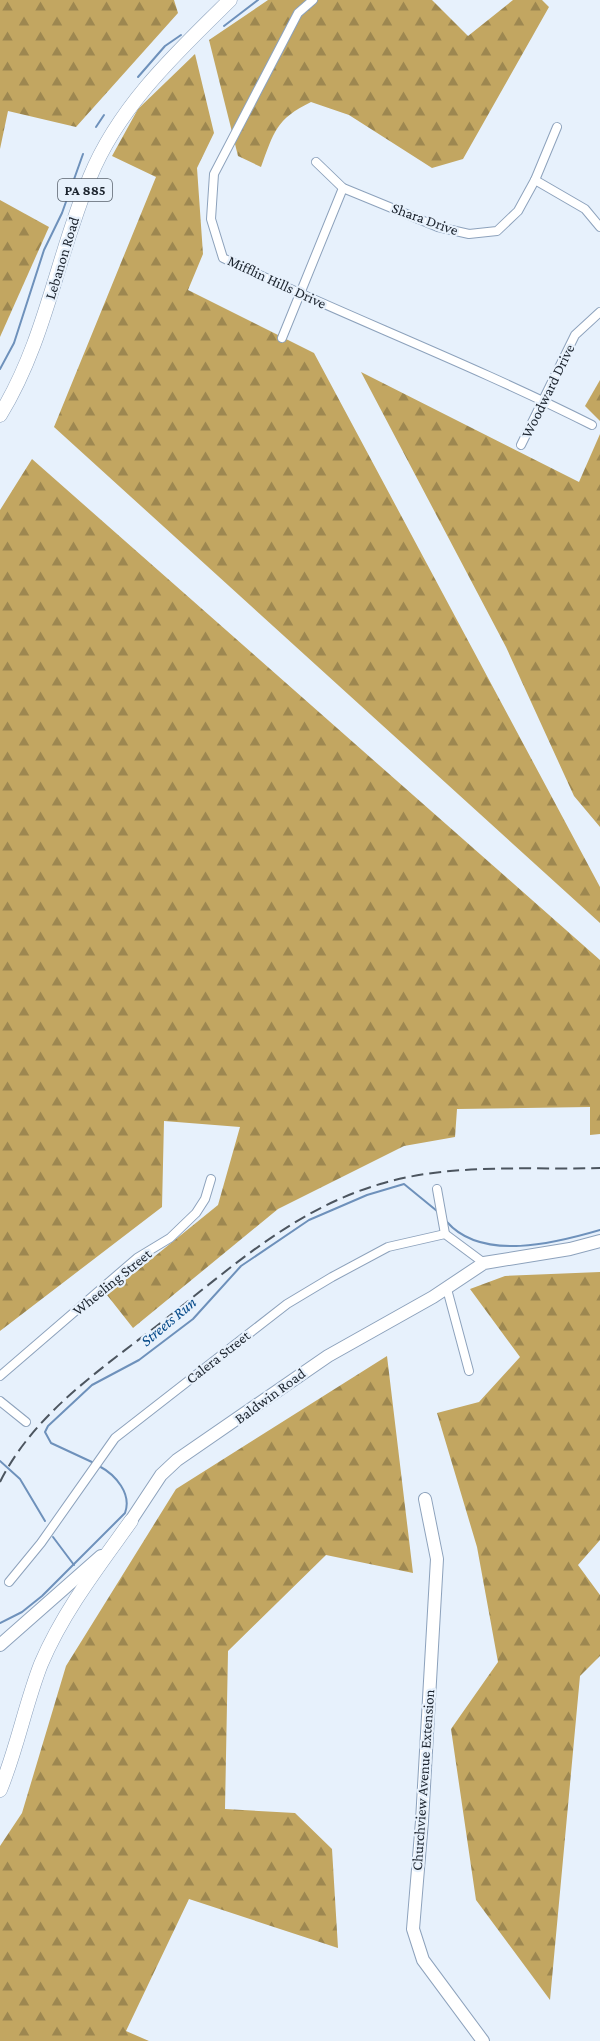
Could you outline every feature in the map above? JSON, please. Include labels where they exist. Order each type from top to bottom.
[{"type":"main road","name":"Lebanon Road","points":[[0,415],[35,343],[75,215],[91,175],[114,130],[141,92],[230,0]]},
{"type":"main road","name":"Baldwin Road","points":[[0,1646],[113,1545],[161,1475],[177,1460],[328,1356],[447,1288],[484,1263],[570,1249],[600,1241]]},
{"type":"main road","name":"Churchview Avenue Extension","points":[[425,1499],[437,1559],[422,1821],[413,1929],[423,1959],[483,2041]]},
{"type":"main road","points":[[0,1790],[14,1757],[31,1693],[52,1639],[87,1583],[131,1521]]},
{"type":"street","name":"Mifflin Hills Drive","points":[[313,0],[297,13],[214,174],[211,219],[223,258],[542,400],[592,425]]},
{"type":"street","name":"Shara Drive","points":[[316,162],[343,188],[438,227],[469,234],[497,231],[518,211],[535,180],[557,127]]},
{"type":"street","points":[[535,180],[585,209],[600,227]]},
{"type":"street","points":[[282,338],[343,188]]},
{"type":"street","name":"Woodward Drive","points":[[521,444],[575,335],[600,312]]},
{"type":"street","name":"Wheeling Street","points":[[0,1376],[137,1258],[170,1238],[196,1214],[205,1199],[211,1179]]},
{"type":"street","points":[[437,1189],[445,1234],[484,1263]]},
{"type":"street","name":"Calera Street","points":[[9,1582],[115,1438],[287,1304],[388,1247],[445,1234]]},
{"type":"street","points":[[447,1288],[469,1371]]},
{"type":"street","points":[[0,1401],[26,1422]]},
{"type":"green space","points":[[0,0],[174,0],[178,13],[76,127],[8,111],[0,149]]},
{"type":"green space","points":[[268,0],[432,0],[468,36],[513,0],[542,0],[549,7],[463,159],[432,168],[349,115],[311,102],[290,114],[283,121],[269,144],[261,167],[238,156],[209,40]]},
{"type":"green space","points":[[195,54],[214,133],[197,168],[203,254],[188,290],[314,353],[600,887],[600,923],[54,427],[156,177],[112,156],[138,109]]},
{"type":"green space","points":[[0,200],[49,227],[0,337]]},
{"type":"green space","points":[[361,372],[579,482],[600,434],[600,827],[574,796],[506,647]]},
{"type":"green space","points":[[600,380],[600,421],[585,406]]},
{"type":"green space","points":[[32,459],[600,960],[600,1134],[590,1135],[590,1107],[457,1109],[455,1137],[404,1146],[278,1209],[133,1328],[107,1295],[218,1205],[240,1127],[164,1121],[162,1207],[0,1331],[0,510]]},
{"type":"green space","points":[[600,1272],[600,1540],[578,1565],[600,1595],[600,1656],[580,1676],[550,2000],[476,1900],[451,1729],[498,1662],[477,1547],[437,1413],[479,1402],[520,1357],[470,1289],[505,1276]]},
{"type":"green space","points":[[387,1356],[413,1573],[326,1555],[228,1651],[225,1809],[295,1813],[332,1849],[338,1948],[189,1899],[126,2031],[149,2041],[0,2041],[0,1846],[22,1813],[66,1666],[176,1489]]},
{"type":"waterway","points":[[224,26],[258,0]]},
{"type":"waterway","points":[[138,77],[165,46],[181,35]]},
{"type":"waterway","points":[[96,127],[104,115]]},
{"type":"waterway","points":[[0,369],[14,343],[44,250],[62,213],[83,154]]},
{"type":"waterway","name":"Streets Run","points":[[94,1463],[51,1443],[45,1432],[48,1426],[92,1385],[139,1360],[193,1319],[241,1266],[309,1220],[367,1195],[404,1184],[437,1211]]},
{"type":"waterway","name":"Streets Run","points":[[447,1222],[462,1234],[479,1242],[499,1246],[541,1244],[600,1230]]},
{"type":"waterway","points":[[0,1461],[20,1479],[45,1521]]},
{"type":"waterway","name":"Streets Run","points":[[0,1623],[22,1612],[42,1596],[125,1513],[126,1499],[121,1486],[111,1474],[99,1466]]},
{"type":"waterway","points":[[53,1537],[74,1565]]},
{"type":"railway","points":[[0,1482],[32,1434],[51,1413],[94,1374],[240,1260],[322,1207],[384,1183],[436,1172],[600,1168]]}]
